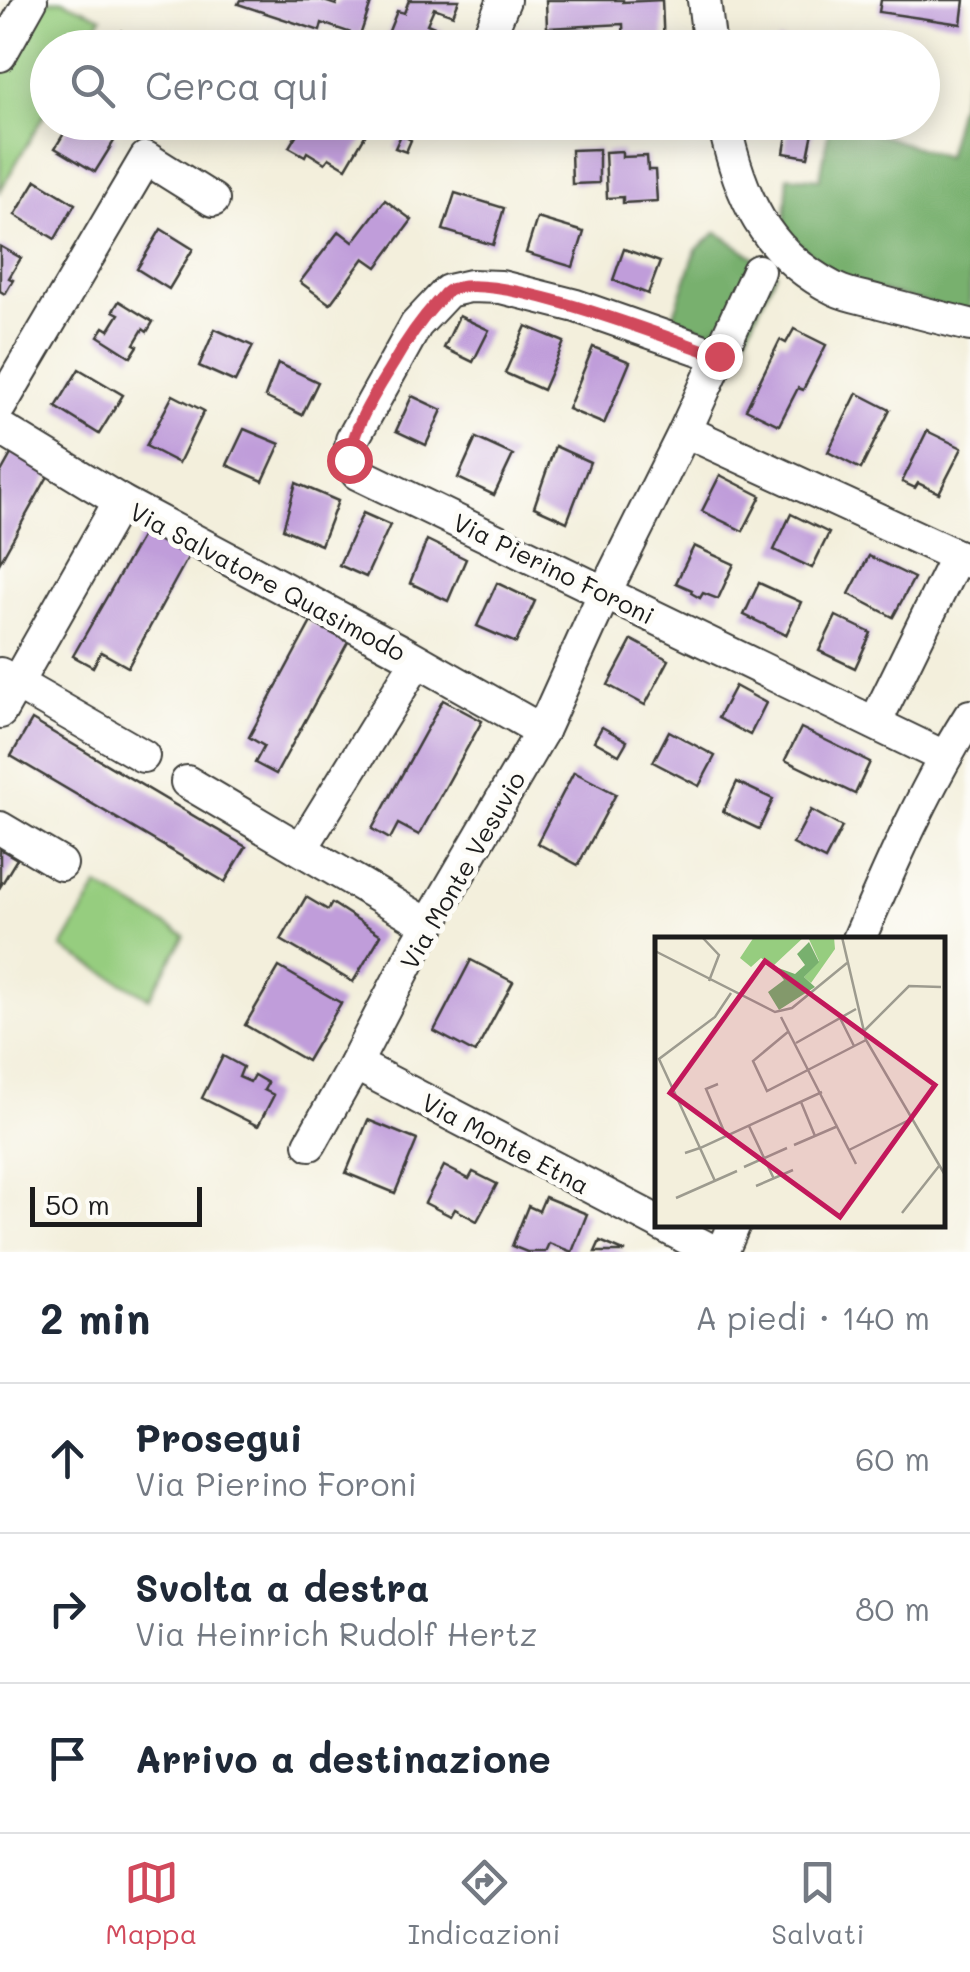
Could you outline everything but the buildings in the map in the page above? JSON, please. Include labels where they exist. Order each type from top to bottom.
[{"type":"street","points":[[0,55],[32,0]]},
{"type":"street","points":[[492,30],[504,0]]},
{"type":"street","points":[[704,0],[708,30]]},
{"type":"street","points":[[727,140],[732,164],[748,202],[772,239],[801,268],[838,291],[970,326]]},
{"type":"street","points":[[0,406],[146,158],[212,200]]},
{"type":"street","name":"Via Monte Vesuvio","points":[[310,1144],[428,926],[542,731],[686,431],[758,270]]},
{"type":"street","name":"Via Pierino Foroni","points":[[719,356],[576,306],[501,288],[470,286],[448,291],[416,325],[384,378],[352,440],[349,460],[357,473],[944,757]]},
{"type":"street","name":"Via Salvatore Quasimodo","points":[[0,428],[120,501],[542,731]]},
{"type":"street","points":[[686,431],[964,559],[875,724]]},
{"type":"street","name":"Via Salvatore Quasimodo","points":[[0,712],[8,679],[120,501]]},
{"type":"street","name":"Via Salvatore Quasimodo","points":[[301,849],[417,662]]},
{"type":"street","points":[[8,679],[143,756]]},
{"type":"street","points":[[860,937],[913,816],[970,716]]},
{"type":"street","points":[[187,782],[428,926]]},
{"type":"street","points":[[0,828],[61,864]]},
{"type":"street","name":"Via Monte Etna","points":[[355,1064],[655,1221]]},
{"type":"street","name":"Via Monte Etna","points":[[666,1227],[718,1252]]},
{"type":"street","points":[[718,1252],[732,1227]]},
{"type":"green space","points":[[31,0],[62,0],[102,17],[94,30],[30,30],[30,139],[0,191],[0,55]]},
{"type":"green space","points":[[970,64],[970,314],[843,281],[784,232],[788,176],[820,179],[827,140],[894,140],[946,157]]},
{"type":"green space","points":[[717,232],[776,272],[742,345],[673,317],[696,250]]},
{"type":"green space","points":[[98,886],[185,936],[149,998],[62,948]]},
{"type":"route","points":[[349,460],[352,440],[384,378],[416,325],[448,291],[470,286],[501,288],[576,306],[719,356]]}]
